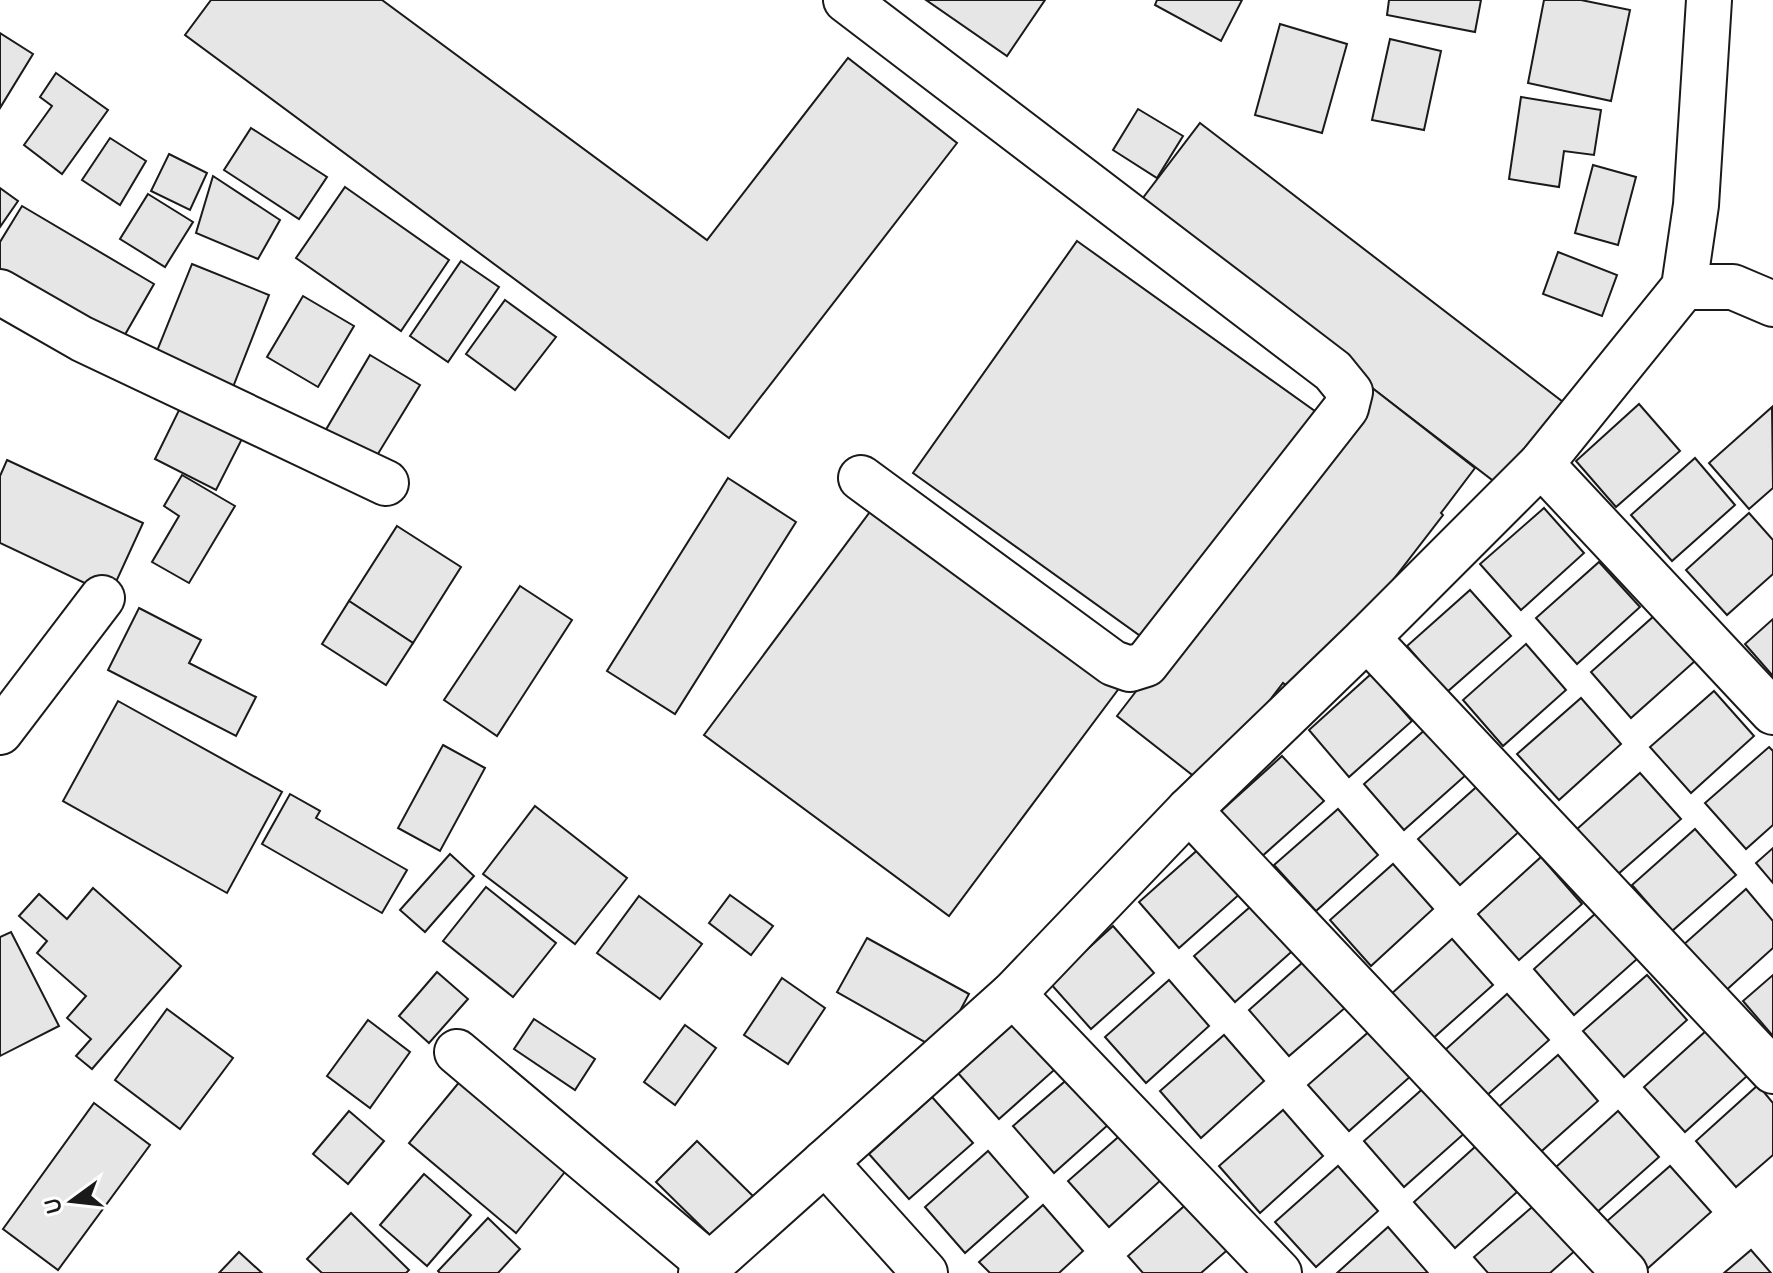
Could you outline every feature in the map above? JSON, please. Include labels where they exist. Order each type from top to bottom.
[{"type":"street","points":[[846,0],[1333,371],[1350,392],[1346,408],[1146,664],[1130,669],[1113,663],[861,478]]},
{"type":"street","points":[[457,1052],[705,1269],[1013,994],[1189,810],[1541,464],[1684,287],[1696,205],[1709,0]]},
{"type":"street","points":[[1684,287],[1733,287],[1773,304]]},
{"type":"street","points":[[0,292],[93,345],[386,483]]},
{"type":"street","points":[[1541,464],[1773,712]]},
{"type":"street","points":[[0,732],[102,598]]},
{"type":"street","points":[[1367,638],[1773,1071]]},
{"type":"street","points":[[1189,810],[1625,1273]]},
{"type":"street","points":[[1013,994],[1279,1273]]},
{"type":"street","points":[[825,1162],[925,1273]]},
{"type":"building","points":[[211,0],[382,0],[707,240],[848,58],[957,143],[729,438],[185,35]]},
{"type":"building","points":[[926,0],[1045,0],[1007,56]]},
{"type":"building","points":[[1157,0],[1242,0],[1221,41],[1155,5]]},
{"type":"building","points":[[1389,0],[1481,0],[1475,32],[1387,15]]},
{"type":"building","points":[[1544,0],[1581,0],[1630,10],[1611,101],[1528,83]]},
{"type":"building","points":[[1280,24],[1347,44],[1322,133],[1255,115]]},
{"type":"building","points":[[0,33],[33,54],[0,108]]},
{"type":"building","points":[[1390,39],[1441,51],[1424,130],[1372,120]]},
{"type":"building","points":[[56,73],[108,110],[62,174],[24,145],[52,106],[40,97]]},
{"type":"building","points":[[1521,97],[1601,110],[1594,155],[1564,151],[1559,187],[1509,179]]},
{"type":"building","points":[[1138,109],[1183,136],[1157,178],[1113,150]]},
{"type":"building","points":[[1200,123],[1563,402],[1500,486],[1136,207]]},
{"type":"building","points":[[251,128],[327,177],[299,219],[224,170]]},
{"type":"building","points":[[110,138],[146,161],[120,205],[82,180]]},
{"type":"building","points":[[169,154],[207,173],[190,210],[151,191]]},
{"type":"building","points":[[1593,165],[1636,177],[1618,245],[1575,233]]},
{"type":"building","points":[[213,176],[280,220],[258,259],[196,233]]},
{"type":"building","points":[[345,187],[449,260],[401,331],[296,258]]},
{"type":"building","points":[[0,188],[18,201],[0,227]]},
{"type":"building","points":[[148,194],[193,222],[165,267],[120,239]]},
{"type":"building","points":[[22,206],[154,284],[115,352],[0,283],[0,242]]},
{"type":"building","points":[[1077,241],[1319,414],[1146,640],[913,473]]},
{"type":"building","points":[[1558,252],[1617,275],[1602,316],[1543,294]]},
{"type":"building","points":[[461,261],[499,287],[448,362],[410,336]]},
{"type":"building","points":[[192,264],[269,295],[233,387],[155,356]]},
{"type":"building","points":[[303,296],[354,326],[318,387],[267,357]]},
{"type":"building","points":[[505,300],[556,337],[515,390],[466,354]]},
{"type":"building","points":[[370,355],[420,385],[373,462],[324,433]]},
{"type":"building","points":[[1371,387],[1475,468],[1441,513],[1443,515],[1302,698],[1283,683],[1205,785],[1117,716]]},
{"type":"building","points":[[184,400],[246,431],[216,490],[155,459]]},
{"type":"building","points":[[1639,404],[1680,451],[1616,507],[1576,461]]},
{"type":"building","points":[[1772,407],[1773,488],[1749,509],[1709,463]]},
{"type":"building","points":[[1695,458],[1735,505],[1672,561],[1631,515]]},
{"type":"building","points":[[7,460],[143,523],[110,595],[0,543],[0,476]]},
{"type":"building","points":[[182,475],[235,506],[189,583],[152,562],[179,516],[164,506]]},
{"type":"building","points":[[728,478],[796,522],[675,714],[607,671]]},
{"type":"building","points":[[878,501],[1123,683],[949,916],[704,735]]},
{"type":"building","points":[[1544,508],[1584,553],[1521,610],[1480,564]]},
{"type":"building","points":[[1749,513],[1773,540],[1773,574],[1727,615],[1686,570]]},
{"type":"building","points":[[397,526],[461,567],[413,643],[349,601]]},
{"type":"building","points":[[1599,562],[1640,607],[1577,664],[1536,618]]},
{"type":"building","points":[[520,586],[572,620],[497,736],[444,700]]},
{"type":"building","points":[[1470,590],[1511,636],[1447,692],[1407,646]]},
{"type":"building","points":[[349,601],[413,643],[386,685],[322,644]]},
{"type":"building","points":[[139,608],[201,640],[189,663],[256,697],[236,736],[108,670]]},
{"type":"building","points":[[1654,616],[1695,661],[1631,718],[1591,672]]},
{"type":"building","points":[[1773,619],[1773,676],[1745,644]]},
{"type":"building","points":[[1526,644],[1566,690],[1503,746],[1463,700]]},
{"type":"building","points":[[1371,674],[1412,721],[1349,777],[1309,730]]},
{"type":"building","points":[[1714,691],[1754,736],[1691,793],[1650,747]]},
{"type":"building","points":[[1581,698],[1621,744],[1559,800],[1517,754]]},
{"type":"building","points":[[118,701],[282,792],[227,893],[63,801]]},
{"type":"building","points":[[1427,728],[1467,774],[1404,830],[1364,784]]},
{"type":"building","points":[[443,745],[485,768],[440,851],[398,828]]},
{"type":"building","points":[[1769,747],[1773,751],[1773,825],[1746,849],[1705,803]]},
{"type":"building","points":[[1282,756],[1324,801],[1260,858],[1220,812]]},
{"type":"building","points":[[1640,773],[1681,819],[1617,875],[1577,829]]},
{"type":"building","points":[[1482,782],[1522,829],[1460,885],[1418,839]]},
{"type":"building","points":[[290,794],[320,811],[316,818],[407,870],[382,913],[262,844]]},
{"type":"building","points":[[535,806],[627,878],[575,944],[483,874]]},
{"type":"building","points":[[1338,809],[1378,855],[1316,911],[1274,865]]},
{"type":"building","points":[[1695,829],[1736,875],[1672,931],[1632,885]]},
{"type":"building","points":[[1202,846],[1242,892],[1179,948],[1139,902]]},
{"type":"building","points":[[1773,848],[1773,883],[1756,863]]},
{"type":"building","points":[[450,854],[474,876],[425,932],[400,910]]},
{"type":"building","points":[[1541,857],[1582,904],[1519,960],[1478,914]]},
{"type":"building","points":[[1393,864],[1433,909],[1371,966],[1330,920]]},
{"type":"building","points":[[486,887],[556,943],[513,997],[443,941]]},
{"type":"building","points":[[93,888],[181,966],[92,1069],[76,1056],[91,1039],[67,1018],[86,996],[37,953],[47,941],[19,916],[39,894],[67,919]]},
{"type":"building","points":[[1746,889],[1773,921],[1773,948],[1723,993],[1682,946]]},
{"type":"building","points":[[730,895],[773,926],[751,955],[709,923]]},
{"type":"building","points":[[639,896],[702,944],[660,999],[597,953]]},
{"type":"building","points":[[1258,900],[1298,946],[1235,1002],[1194,956]]},
{"type":"building","points":[[1596,913],[1637,959],[1574,1015],[1534,969]]},
{"type":"building","points":[[1113,926],[1154,973],[1091,1029],[1050,983]]},
{"type":"building","points":[[11,932],[59,1026],[0,1056],[0,937]]},
{"type":"building","points":[[867,938],[969,994],[939,1050],[837,992]]},
{"type":"building","points":[[1452,939],[1493,985],[1430,1041],[1390,995]]},
{"type":"building","points":[[1312,954],[1353,1001],[1289,1056],[1249,1010]]},
{"type":"building","points":[[437,972],[468,999],[429,1043],[399,1016]]},
{"type":"building","points":[[1647,975],[1687,1020],[1624,1077],[1583,1031]]},
{"type":"building","points":[[1773,975],[1773,1036],[1743,1001]]},
{"type":"building","points":[[782,978],[825,1008],[788,1064],[744,1035]]},
{"type":"building","points":[[1169,980],[1209,1026],[1146,1083],[1105,1037]]},
{"type":"building","points":[[1507,994],[1549,1040],[1485,1097],[1445,1050]]},
{"type":"building","points":[[167,1009],[233,1058],[180,1129],[115,1080]]},
{"type":"building","points":[[1021,1017],[1062,1063],[999,1119],[958,1073]]},
{"type":"building","points":[[534,1019],[595,1059],[575,1090],[514,1049]]},
{"type":"building","points":[[368,1020],[410,1052],[370,1108],[327,1076]]},
{"type":"building","points":[[685,1025],[716,1048],[675,1105],[644,1082]]},
{"type":"building","points":[[1372,1029],[1412,1075],[1349,1131],[1308,1085]]},
{"type":"building","points":[[1707,1030],[1747,1076],[1685,1132],[1644,1087]]},
{"type":"building","points":[[1224,1035],[1264,1081],[1201,1138],[1160,1091]]},
{"type":"building","points":[[1558,1055],[1598,1101],[1535,1157],[1494,1111]]},
{"type":"building","points":[[1077,1071],[1118,1116],[1054,1173],[1013,1126]]},
{"type":"building","points":[[461,1080],[568,1168],[516,1233],[409,1143]]},
{"type":"building","points":[[1427,1085],[1467,1131],[1404,1187],[1364,1141]]},
{"type":"building","points":[[1758,1085],[1773,1103],[1773,1155],[1736,1187],[1696,1141]]},
{"type":"building","points":[[932,1097],[973,1143],[909,1199],[869,1154]]},
{"type":"building","points":[[94,1103],[150,1145],[58,1270],[3,1229]]},
{"type":"building","points":[[1283,1110],[1323,1156],[1260,1213],[1219,1166]]},
{"type":"building","points":[[349,1111],[384,1141],[348,1184],[313,1154]]},
{"type":"building","points":[[1618,1111],[1659,1157],[1596,1213],[1556,1167]]},
{"type":"building","points":[[1132,1125],[1172,1170],[1109,1227],[1068,1181]]},
{"type":"building","points":[[697,1141],[754,1197],[714,1239],[656,1182]]},
{"type":"building","points":[[1476,1146],[1517,1192],[1455,1248],[1414,1202]]},
{"type":"building","points":[[988,1151],[1028,1197],[965,1253],[925,1207]]},
{"type":"building","points":[[1338,1166],[1378,1211],[1316,1267],[1275,1222]]},
{"type":"building","points":[[1670,1166],[1711,1212],[1647,1269],[1606,1222]]},
{"type":"building","points":[[424,1174],[471,1215],[427,1266],[380,1225]]},
{"type":"building","points":[[1191,1200],[1232,1246],[1201,1273],[1143,1273],[1128,1256]]},
{"type":"building","points":[[1538,1202],[1578,1248],[1550,1273],[1488,1273],[1474,1257]]},
{"type":"building","points":[[1043,1205],[1083,1251],[1059,1273],[990,1273],[979,1262]]},
{"type":"building","points":[[351,1213],[409,1270],[406,1273],[322,1273],[307,1259]]},
{"type":"building","points":[[488,1218],[520,1249],[498,1273],[440,1273],[438,1271]]},
{"type":"building","points":[[1388,1227],[1428,1273],[1337,1273]]},
{"type":"building","points":[[1751,1250],[1771,1273],[1724,1273]]},
{"type":"building","points":[[239,1252],[262,1273],[219,1273]]}]
